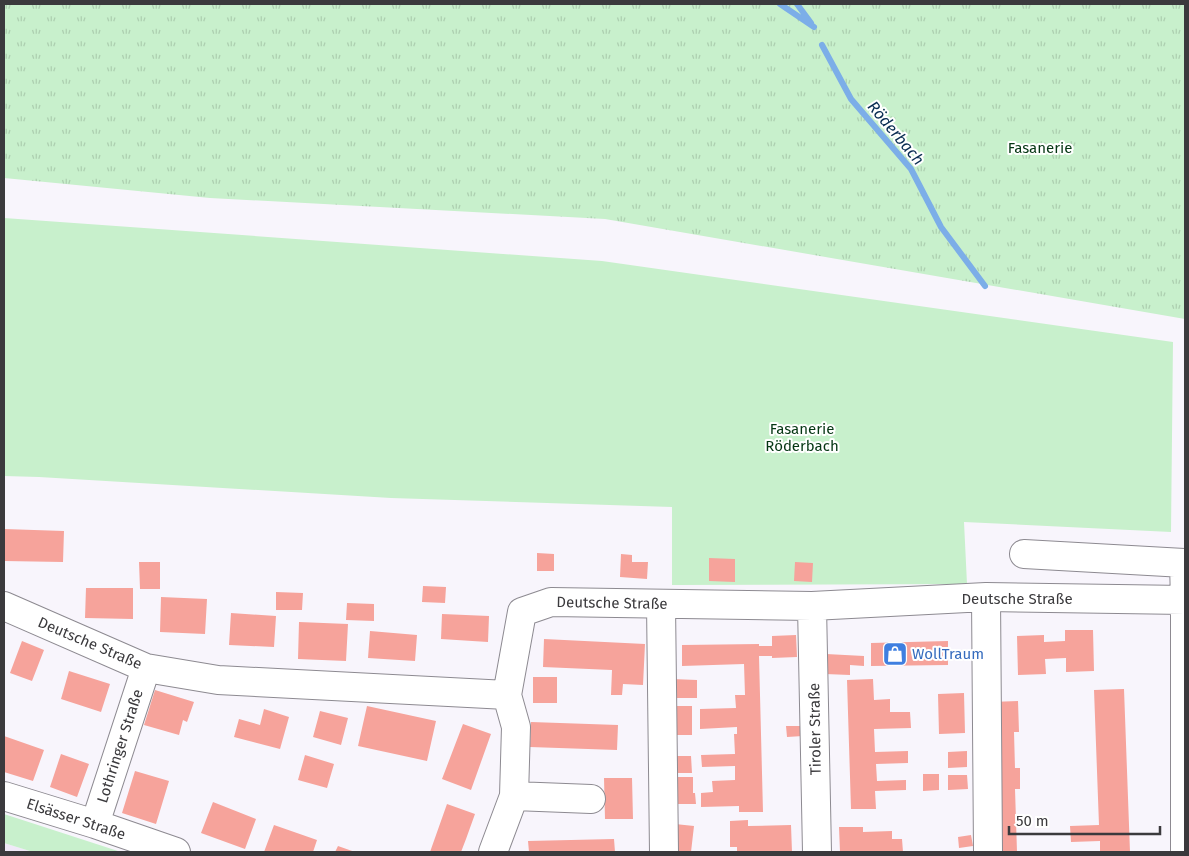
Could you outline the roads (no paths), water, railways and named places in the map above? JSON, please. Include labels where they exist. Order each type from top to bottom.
[{"type":"street","points":[[1024,554],[1184,563],[1185,852]]},
{"type":"street","points":[[986,597],[988,852]]},
{"type":"street","name":"Deutsche Straße","points":[[4,606],[146,668],[218,680],[507,695],[522,612],[550,602],[812,606],[986,597],[1185,600]]},
{"type":"street","points":[[662,604],[664,852]]},
{"type":"street","name":"Tiroler Straße","points":[[812,606],[817,852]]},
{"type":"street","name":"Lothringer Straße","points":[[95,824],[146,668]]},
{"type":"street","points":[[493,852],[514,796],[516,727],[507,695]]},
{"type":"street","name":"Elsässer Straße","points":[[4,796],[95,824],[176,852]]},
{"type":"street","points":[[514,796],[591,799]]},
{"type":"waterway","points":[[780,4],[814,27]]},
{"type":"waterway","points":[[797,4],[811,23]]},
{"type":"waterway","name":"Röderbach","points":[[822,45],[851,99],[911,169],[941,227],[985,286]]},
{"type":"place","name":"WollTraum","points":[[895,654]]},
{"type":"park label","name":"Fasanerie","points":[[1040,148]]},
{"type":"park label","name":"Fasanerie Röderbach","points":[[802,438]]}]
